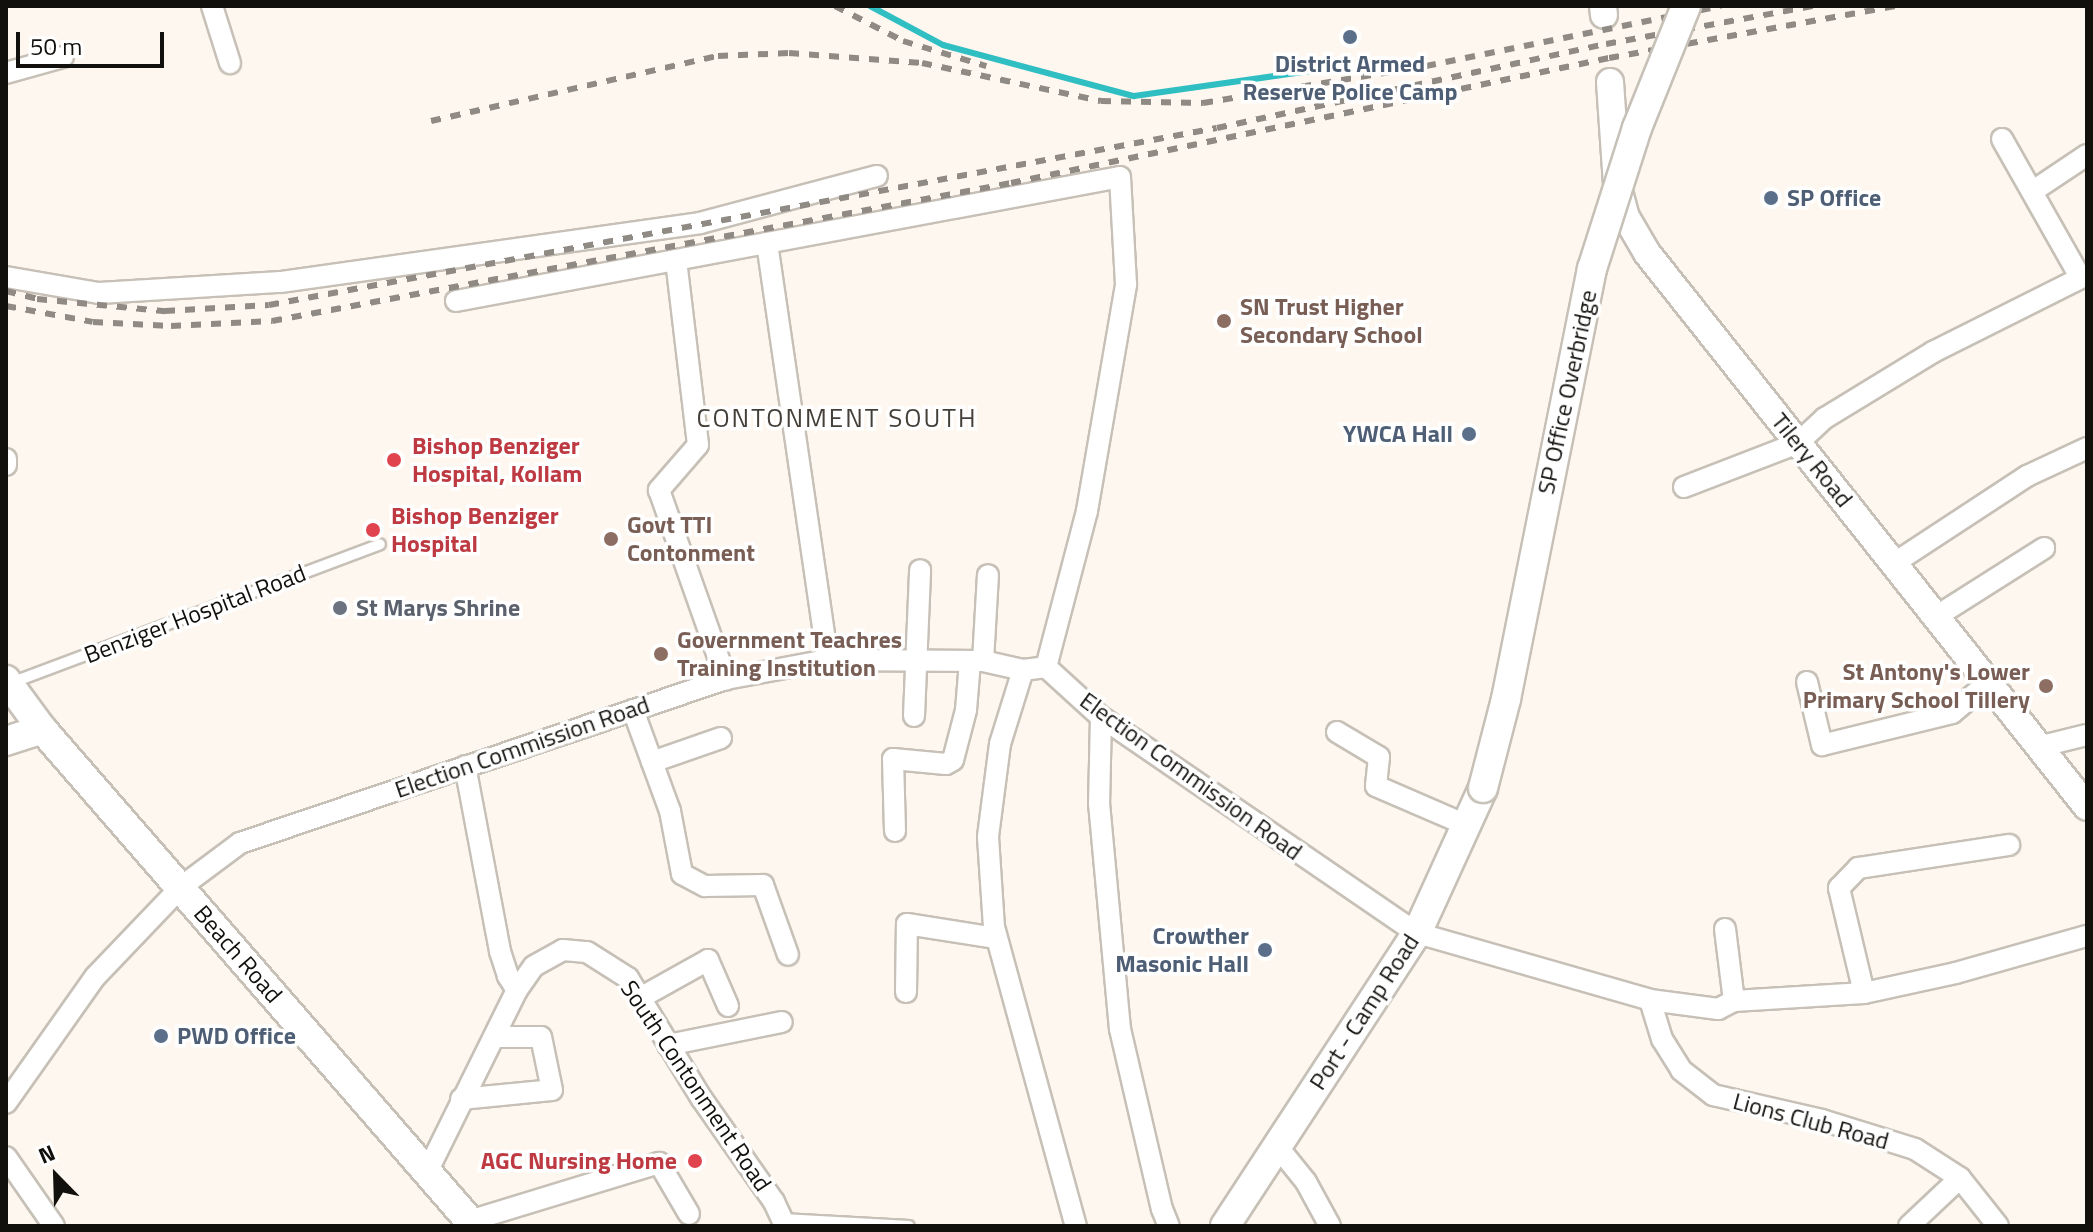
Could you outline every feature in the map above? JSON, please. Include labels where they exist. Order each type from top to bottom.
[{"type":"main road","name":"SP Office Overbridge","points":[[1483,788],[1506,699],[1592,269],[1637,128],[1686,6]]},
{"type":"main road","name":"Beach Road","points":[[8,682],[42,729],[471,1223]]},
{"type":"main road","points":[[6,741],[42,729]]},
{"type":"main road","name":"Port - Camp Road","points":[[1225,1226],[1417,933],[1483,788]]},
{"type":"street","points":[[212,6],[230,63]]},
{"type":"street","points":[[6,73],[63,57]]},
{"type":"street","name":"Tilery Road","points":[[1610,82],[1617,184],[1626,217],[1647,253],[1896,562],[2087,807]]},
{"type":"street","points":[[1684,487],[1798,443],[1825,418],[1933,352],[2040,301],[2084,276],[2002,139]]},
{"type":"street","points":[[2033,191],[2087,155]]},
{"type":"street","points":[[6,277],[99,293],[281,282],[700,223],[877,176]]},
{"type":"street","points":[[456,301],[1120,177],[1126,285],[1087,511],[1046,667]]},
{"type":"street","points":[[767,243],[828,660]]},
{"type":"street","points":[[676,260],[698,445],[659,490],[726,679]]},
{"type":"street","points":[[1896,562],[2027,476],[2087,448]]},
{"type":"street","points":[[1937,616],[2044,548]]},
{"type":"street","points":[[914,716],[920,570]]},
{"type":"street","points":[[895,831],[893,759],[946,764],[953,760],[976,661],[988,575]]},
{"type":"street","name":"Election Commission Road","points":[[6,1103],[95,977],[181,887],[240,843],[726,679],[828,660],[976,661],[1023,670],[1046,667],[1101,717],[1417,933]]},
{"type":"street","points":[[1023,670],[1000,744],[988,837],[995,938],[1076,1226]]},
{"type":"street","points":[[1807,682],[1822,745],[1952,713],[1989,682]]},
{"type":"street","points":[[633,710],[670,811],[682,874],[705,886],[763,885],[788,955]]},
{"type":"street","points":[[1101,717],[1099,803],[1120,1029],[1162,1209],[1169,1226]]},
{"type":"street","points":[[1337,732],[1379,757],[1376,786],[1466,825]]},
{"type":"street","points":[[2038,747],[2087,735]]},
{"type":"street","points":[[652,762],[721,738]]},
{"type":"street","points":[[465,766],[500,951],[508,976],[517,990]]},
{"type":"street","points":[[1864,993],[1839,888],[1858,868],[2009,845]]},
{"type":"street","points":[[906,992],[907,924],[995,938]]},
{"type":"street","points":[[1725,929],[1734,1001]]},
{"type":"street","points":[[1417,933],[1650,1000],[1718,1009],[1734,1001],[1864,993],[1956,973],[2087,936]]},
{"type":"street","name":"South Contonment Road","points":[[427,1172],[517,990],[534,966],[563,950],[587,952],[628,978],[784,1223]]},
{"type":"street","points":[[640,998],[708,960],[728,1006]]},
{"type":"street","name":"Lions Club Road","points":[[1650,1000],[1662,1039],[1681,1070],[1713,1095],[1822,1120],[1915,1149],[1960,1178],[1998,1226]]},
{"type":"street","points":[[668,1045],[782,1022]]},
{"type":"street","points":[[461,1099],[552,1090],[541,1037],[494,1037]]},
{"type":"street","points":[[1277,1146],[1306,1182],[1330,1226]]},
{"type":"street","points":[[6,1157],[54,1226]]},
{"type":"street","points":[[471,1223],[659,1163],[689,1214]]},
{"type":"street","points":[[1909,1226],[1960,1178]]},
{"type":"lane","name":"Benziger Hospital Road","points":[[8,682],[380,544]]},
{"type":"lane","points":[[784,1223],[909,1226]]},
{"type":"waterway","points":[[870,6],[943,45],[1134,96],[1331,68]]},
{"type":"railway","points":[[835,6],[903,41],[986,66]]},
{"type":"railway","points":[[431,121],[718,56],[789,53],[922,63],[1101,101],[1203,103],[1426,66],[1721,6]]},
{"type":"railway","points":[[6,291],[37,299],[165,311],[269,305],[1217,128],[1606,44],[1813,6]]},
{"type":"railway","points":[[6,306],[93,322],[171,326],[272,321],[1011,183],[1609,58],[1895,6]]},
{"type":"place","name":"District Armed Reserve Police Camp","points":[[1350,37]]},
{"type":"place","name":"SP Office","points":[[1771,198]]},
{"type":"place","name":"SN Trust Higher Secondary School","points":[[1224,321]]},
{"type":"place","name":"YWCA Hall","points":[[1469,434]]},
{"type":"place","name":"Bishop Benziger Hospital, Kollam","points":[[394,460]]},
{"type":"place","name":"Bishop Benziger Hospital","points":[[373,530]]},
{"type":"place","name":"Govt TTI Contonment","points":[[611,539]]},
{"type":"place","name":"St Marys Shrine","points":[[340,608]]},
{"type":"place","name":"Government Teachres Training Institution","points":[[661,654]]},
{"type":"place","name":"St Antony's Lower Primary School Tillery","points":[[2046,686]]},
{"type":"place","name":"Crowther Masonic Hall","points":[[1265,950]]},
{"type":"place","name":"PWD Office","points":[[161,1036]]},
{"type":"place","name":"AGC Nursing Home","points":[[695,1161]]},
{"type":"district","name":"CONTONMENT SOUTH","points":[[837,418]]}]
